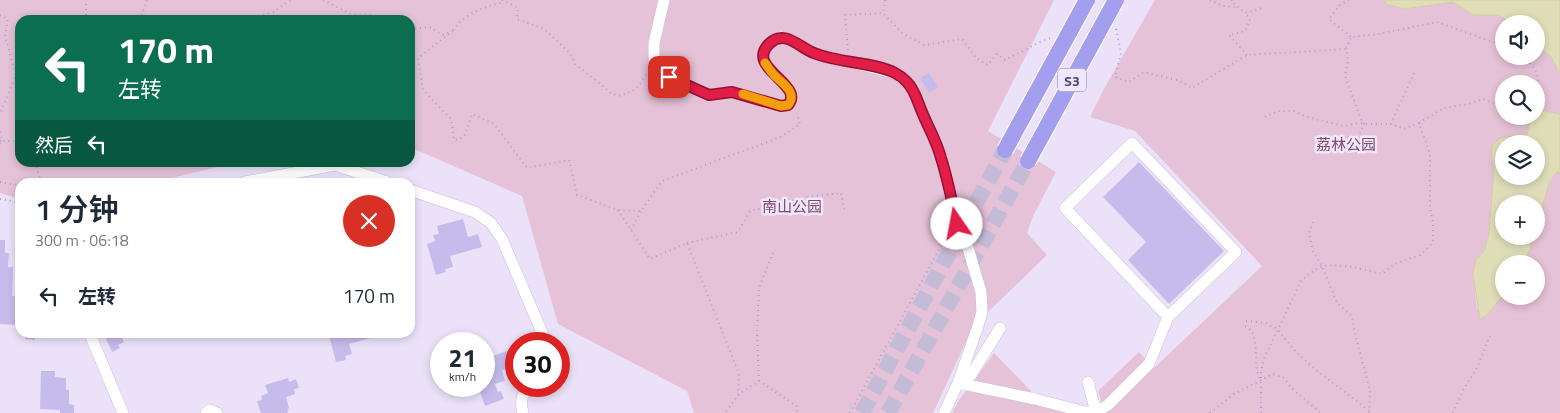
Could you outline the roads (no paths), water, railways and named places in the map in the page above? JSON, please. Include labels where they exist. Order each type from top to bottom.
[{"type":"highway","name":"S3","points":[[1005,150],[1087,0]]},
{"type":"highway","name":"S3","points":[[1028,161],[1116,0]]},
{"type":"street","points":[[664,0],[654,43],[654,64],[669,77],[709,95],[732,92],[781,106],[788,105],[791,96],[788,87],[774,75],[764,61],[764,52],[772,41],[781,37],[791,40],[813,53],[894,73],[908,82],[941,156],[956,218],[968,248],[981,292],[982,312],[977,329],[958,383],[944,413]]},
{"type":"street","points":[[958,383],[1035,399],[1085,412],[1096,412],[1108,405],[1149,364],[1168,316],[1236,252],[1132,143],[1064,208],[1168,316]]},
{"type":"street","points":[[266,178],[324,167]]},
{"type":"street","points":[[341,167],[375,178]]},
{"type":"street","points":[[415,192],[475,212],[490,223],[502,239],[542,332]]},
{"type":"street","points":[[958,383],[974,370],[1000,328]]},
{"type":"street","points":[[92,338],[123,413]]},
{"type":"street","points":[[1088,382],[1096,412]]},
{"type":"street","points":[[522,397],[523,413]]},
{"type":"street","points":[[206,413],[210,410],[216,413]]},
{"type":"tunnel","points":[[862,413],[1005,150]]},
{"type":"tunnel","points":[[888,413],[1028,161]]},
{"type":"park label","name":"荔林公园","points":[[1346,144]]},
{"type":"park label","name":"南山公园","points":[[792,206]]}]
